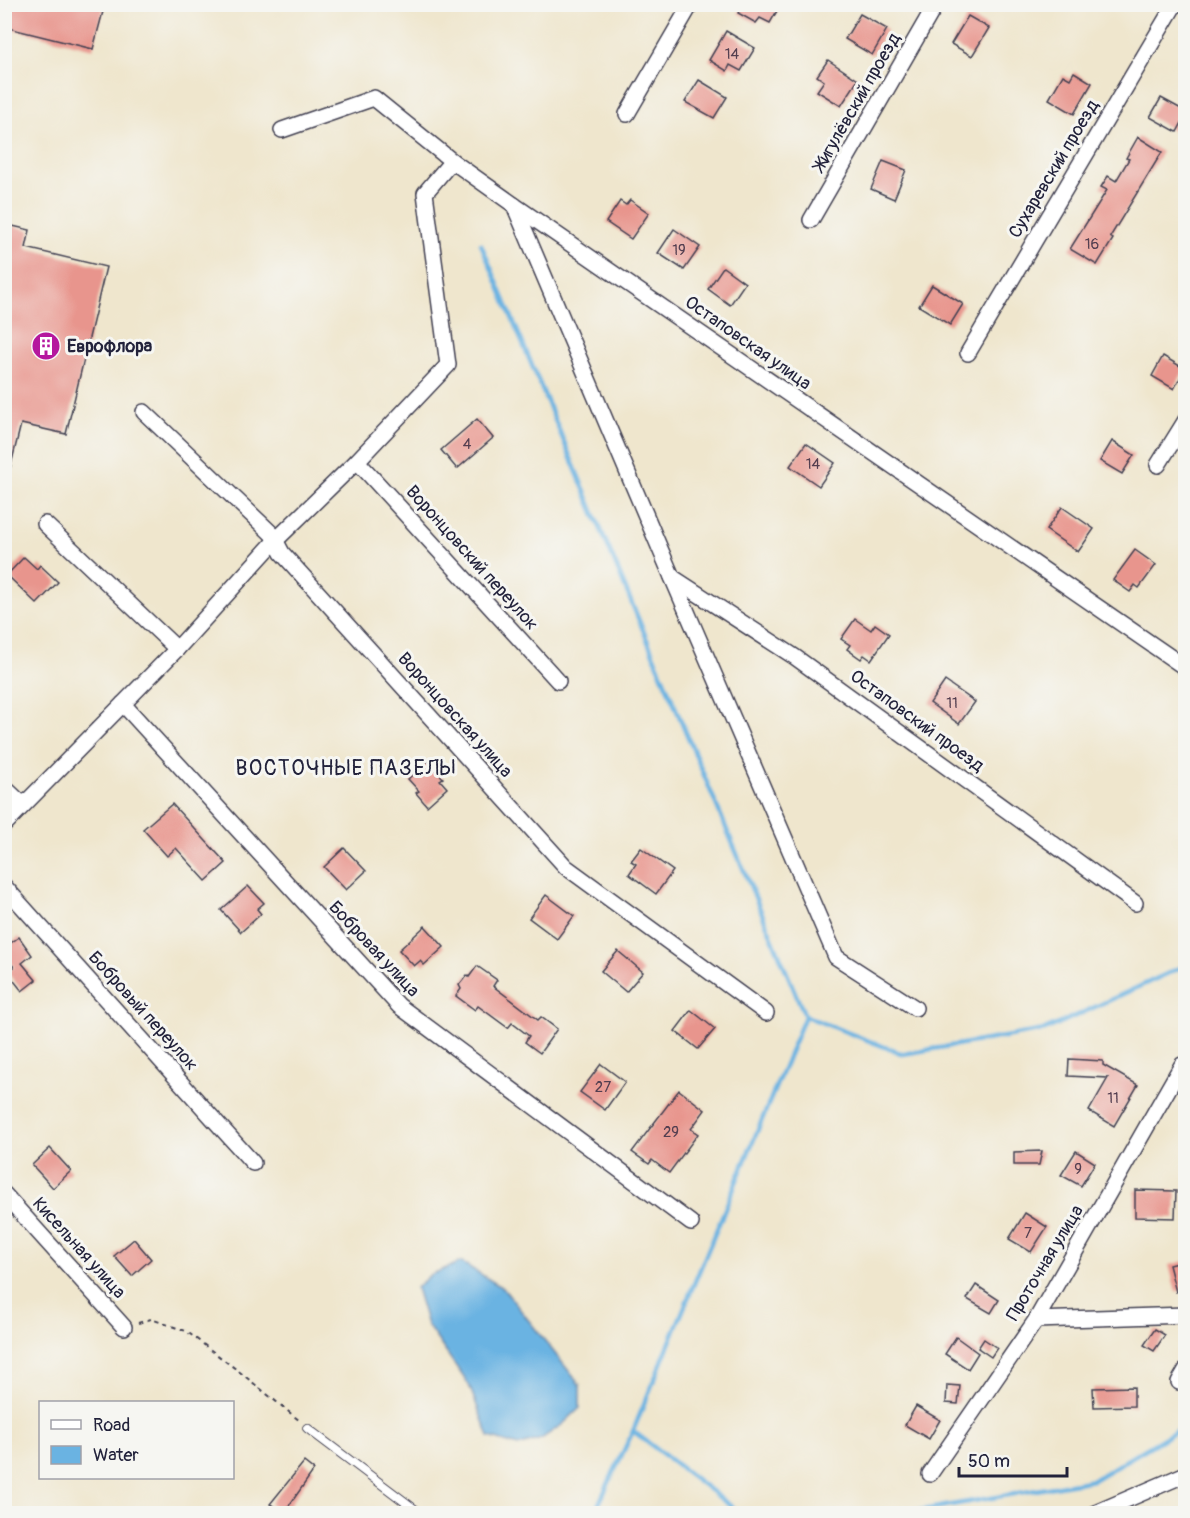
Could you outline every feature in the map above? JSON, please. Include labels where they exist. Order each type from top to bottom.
[{"type":"street","points":[[627,114],[691,4]]},
{"type":"street","name":"Жигулёвский проезд","points":[[811,220],[936,4]]},
{"type":"street","name":"Сухаревский проезд","points":[[968,353],[1175,4]]},
{"type":"street","name":"Остаповская улица","points":[[282,130],[374,98],[452,161],[514,205],[1185,668]]},
{"type":"street","points":[[4,825],[177,649],[276,540],[357,461],[448,365],[425,193],[452,161]]},
{"type":"street","points":[[514,205],[836,957],[915,1008]]},
{"type":"street","name":"Воронцовская улица","points":[[144,412],[273,534],[282,553],[566,867],[766,1013]]},
{"type":"street","points":[[1158,465],[1185,420]]},
{"type":"street","name":"Воронцовский переулок","points":[[357,461],[558,681]]},
{"type":"street","points":[[45,524],[177,649]]},
{"type":"street","name":"Остаповский проезд","points":[[672,577],[795,657],[1135,903]]},
{"type":"street","name":"Бобровая улица","points":[[123,704],[399,1006],[691,1223]]},
{"type":"street","points":[[4,786],[23,805]]},
{"type":"street","name":"Бобровый переулок","points":[[4,886],[253,1163]]},
{"type":"street","name":"Проточная улица","points":[[930,1474],[1036,1320],[1182,1065]]},
{"type":"street","name":"Кисельная улица","points":[[4,1194],[124,1327]]},
{"type":"street","points":[[1036,1320],[1185,1315]]},
{"type":"street","points":[[1093,1514],[1185,1474]]},
{"type":"lane","points":[[307,1428],[421,1514]]},
{"type":"path","points":[[124,1327],[151,1319],[186,1331],[307,1428]]},
{"type":"water","points":[[461,1262],[503,1288],[580,1385],[580,1408],[563,1424],[541,1439],[518,1446],[489,1437],[469,1385],[427,1325],[416,1288],[430,1275]]},
{"type":"building","points":[[7,4],[105,4],[93,49],[4,27]]},
{"type":"building","points":[[743,4],[781,4],[770,23],[760,18],[756,23],[738,13]]},
{"type":"building","points":[[860,14],[887,29],[872,55],[845,39]]},
{"type":"building","points":[[968,16],[989,28],[972,56],[951,44]]},
{"type":"building","points":[[726,31],[755,48],[741,71],[730,65],[727,71],[709,60]]},
{"type":"building","points":[[828,60],[858,80],[841,106],[817,91],[824,81],[817,76]]},
{"type":"building","points":[[1074,72],[1092,83],[1074,114],[1049,99],[1063,75],[1070,79]]},
{"type":"building","points":[[699,80],[727,97],[714,118],[685,102]]},
{"type":"building","points":[[1161,98],[1185,111],[1185,117],[1177,132],[1150,117]]},
{"type":"building","points":[[1138,137],[1162,152],[1110,237],[1113,239],[1097,265],[1070,249],[1107,190],[1101,187],[1108,176],[1116,181]]},
{"type":"building","points":[[883,161],[906,170],[894,199],[871,189]]},
{"type":"building","points":[[630,200],[649,213],[631,239],[606,222],[620,201],[626,205]]},
{"type":"building","name":"Еврофлора","points":[[4,224],[30,230],[26,248],[106,267],[66,434],[21,424],[9,473],[4,473]]},
{"type":"building","points":[[674,229],[700,247],[684,270],[658,253]]},
{"type":"building","points":[[723,267],[745,283],[730,305],[708,289]]},
{"type":"building","points":[[932,285],[963,304],[950,325],[919,306]]},
{"type":"building","points":[[1163,356],[1185,369],[1174,389],[1152,376]]},
{"type":"building","points":[[477,419],[493,438],[457,469],[441,450]]},
{"type":"building","points":[[1112,441],[1134,455],[1122,474],[1100,461]]},
{"type":"building","points":[[806,443],[835,463],[819,486],[790,466]]},
{"type":"building","points":[[1062,507],[1094,529],[1078,552],[1046,530]]},
{"type":"building","points":[[1135,550],[1156,565],[1139,588],[1135,585],[1130,592],[1113,580]]},
{"type":"building","points":[[24,557],[37,569],[40,565],[58,582],[37,604],[7,575]]},
{"type":"building","points":[[855,619],[871,630],[875,624],[889,634],[871,660],[864,655],[861,659],[847,649],[850,645],[841,639]]},
{"type":"building","points":[[945,681],[975,702],[959,724],[930,703]]},
{"type":"building","points":[[428,761],[443,778],[440,780],[447,788],[427,806],[416,793],[419,791],[408,779]]},
{"type":"building","points":[[172,804],[226,863],[206,881],[176,848],[167,856],[143,829]]},
{"type":"building","points":[[344,848],[366,871],[346,890],[324,867]]},
{"type":"building","points":[[641,848],[673,871],[656,894],[629,874],[636,864],[631,861]]},
{"type":"building","points":[[248,886],[264,903],[257,909],[261,914],[241,932],[221,910]]},
{"type":"building","points":[[546,895],[574,916],[557,939],[529,918]]},
{"type":"building","points":[[425,926],[444,947],[424,965],[420,961],[414,966],[399,950]]},
{"type":"building","points":[[19,937],[32,955],[22,963],[36,980],[22,991],[7,972],[14,967],[4,955],[4,948]]},
{"type":"building","points":[[618,951],[643,972],[626,992],[601,971]]},
{"type":"building","points":[[477,966],[497,980],[493,986],[538,1020],[541,1017],[557,1029],[540,1053],[525,1042],[529,1036],[512,1023],[508,1028],[478,1006],[475,1010],[456,996],[461,989],[459,985]]},
{"type":"building","points":[[691,1010],[715,1029],[698,1049],[675,1031]]},
{"type":"building","points":[[1069,1059],[1103,1061],[1103,1065],[1138,1085],[1114,1126],[1089,1111],[1108,1078],[1068,1076]]},
{"type":"building","points":[[601,1064],[625,1082],[605,1110],[580,1092]]},
{"type":"building","points":[[679,1090],[705,1110],[691,1129],[698,1134],[669,1173],[652,1160],[649,1164],[632,1152]]},
{"type":"building","points":[[50,1148],[71,1171],[53,1188],[32,1165]]},
{"type":"building","points":[[1042,1151],[1039,1165],[1014,1165],[1014,1152]]},
{"type":"building","points":[[1076,1151],[1095,1163],[1081,1186],[1061,1175]]},
{"type":"building","points":[[1135,1190],[1176,1191],[1175,1218],[1135,1217]]},
{"type":"building","points":[[1025,1213],[1047,1227],[1031,1252],[1009,1239]]},
{"type":"building","points":[[134,1239],[151,1259],[132,1276],[114,1256]]},
{"type":"building","points":[[1185,1261],[1185,1289],[1176,1292],[1169,1265]]},
{"type":"building","points":[[976,1285],[999,1300],[991,1313],[967,1299]]},
{"type":"building","points":[[1155,1329],[1165,1335],[1154,1351],[1144,1345]]},
{"type":"building","points":[[956,1337],[978,1353],[968,1369],[945,1354]]},
{"type":"building","points":[[984,1339],[997,1348],[991,1357],[978,1348]]},
{"type":"building","points":[[947,1385],[960,1386],[958,1404],[946,1403]]},
{"type":"building","points":[[1134,1387],[1134,1406],[1094,1407],[1093,1388]]},
{"type":"building","points":[[916,1406],[940,1420],[929,1439],[905,1425]]},
{"type":"building","points":[[304,1462],[314,1470],[284,1513],[270,1504]]},
{"type":"waterway","points":[[481,244],[805,1016],[633,1431],[594,1514]]},
{"type":"waterway","points":[[805,1016],[903,1054],[1045,1030],[1186,965]]},
{"type":"waterway","points":[[900,1514],[1093,1480],[1186,1425]]},
{"type":"waterway","points":[[633,1431],[741,1514]]},
{"type":"place","name":"Еврофлора","points":[[46,346]]},
{"type":"district","name":"ВОСТОЧНЫЕ ПАЗЕЛЫ","points":[[346,768]]}]
